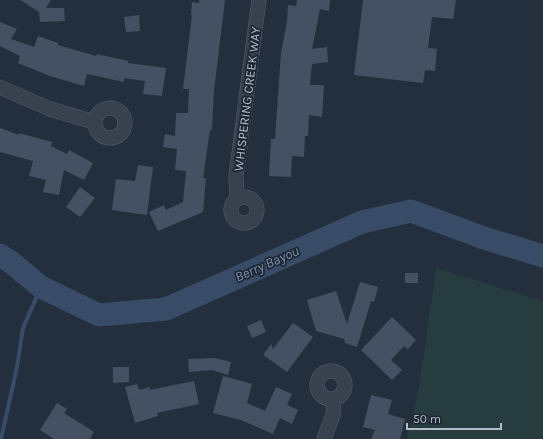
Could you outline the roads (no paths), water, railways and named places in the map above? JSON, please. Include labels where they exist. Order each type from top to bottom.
[{"type":"street","name":"WHISPERING CREEK WAY","points":[[237,198],[236,176],[259,0]]},
{"type":"street","points":[[0,87],[50,109],[94,122]]},
{"type":"street","points":[[324,439],[333,415],[334,399]]},
{"type":"waterway","name":"Berry Bayou","points":[[0,255],[41,287],[99,315],[166,309],[362,222],[411,211],[484,238],[543,256]]},
{"type":"waterway","points":[[1,439],[17,367],[23,328],[41,287]]}]
